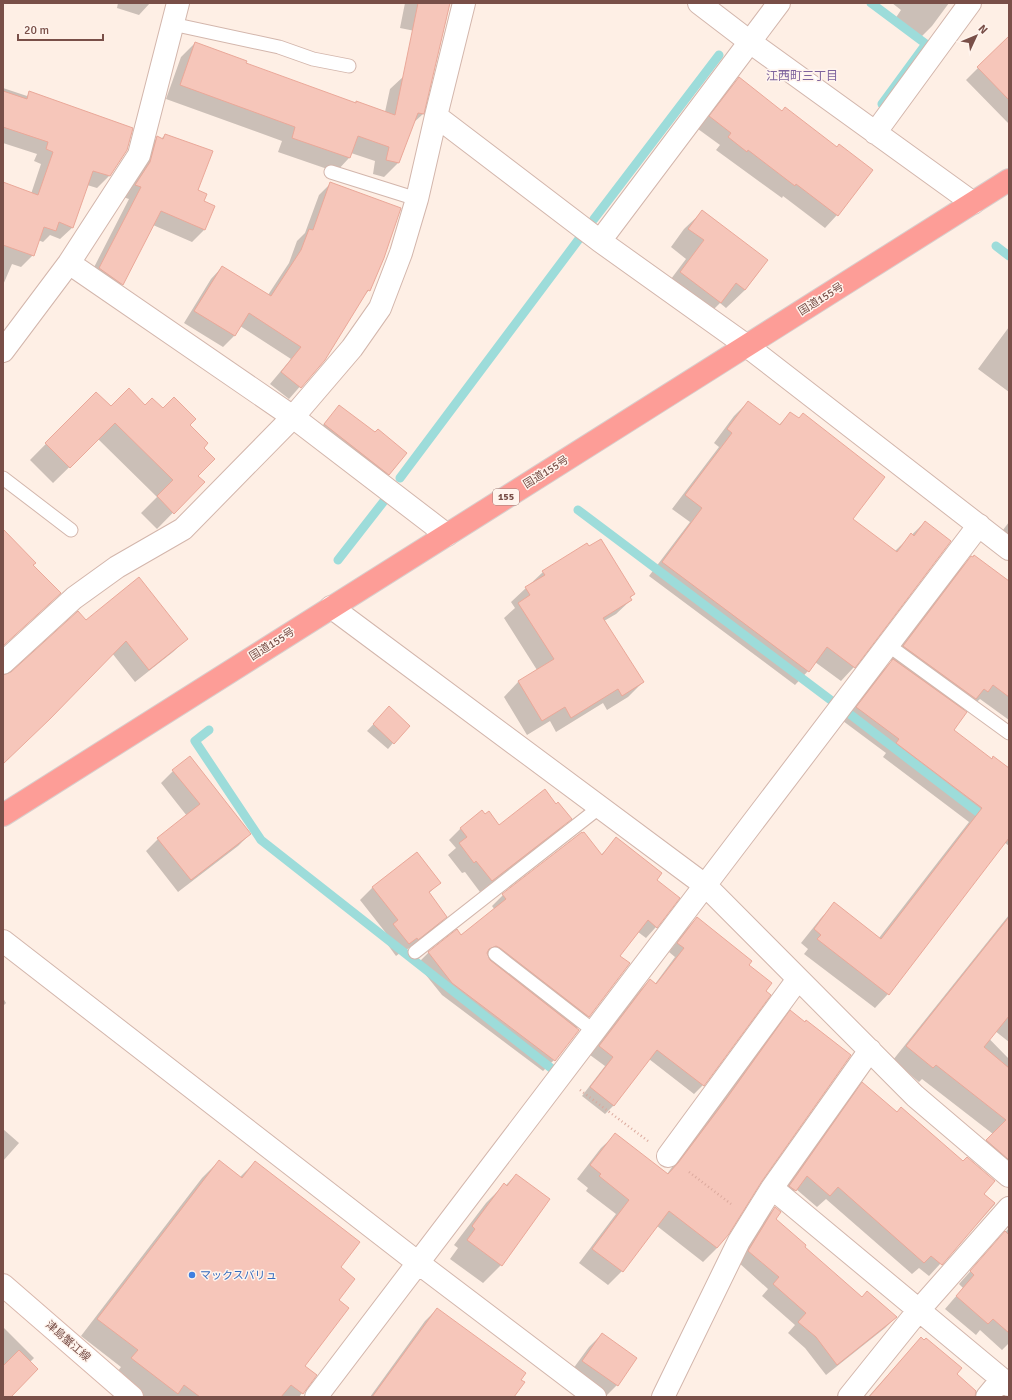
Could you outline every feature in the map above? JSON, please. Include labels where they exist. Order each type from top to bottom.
[{"type":"highway","name":"国道155号","points":[[3,815],[1009,180]]},
{"type":"street","points":[[3,351],[69,262],[139,154],[178,3]]},
{"type":"street","points":[[3,663],[74,598],[117,567],[183,529],[293,417],[352,348],[380,308],[402,253],[417,199],[464,3]]},
{"type":"street","points":[[699,3],[750,42],[973,203]]},
{"type":"street","points":[[600,241],[779,3]]},
{"type":"street","points":[[875,133],[970,3]]},
{"type":"street","points":[[436,116],[600,241],[747,346],[1009,549]]},
{"type":"street","points":[[69,262],[293,417],[447,535]]},
{"type":"street","points":[[316,1397],[417,1262],[706,886],[979,525]]},
{"type":"street","points":[[331,607],[706,886],[915,1096],[1009,1176]]},
{"type":"street","points":[[3,941],[417,1262],[595,1397]]},
{"type":"street","points":[[668,1156],[798,979]]},
{"type":"street","points":[[663,1397],[738,1241],[772,1188],[870,1050]]},
{"type":"street","points":[[772,1188],[918,1311],[1006,1382],[987,1397]]},
{"type":"street","points":[[849,1397],[918,1311],[1009,1208]]},
{"type":"street","name":"津島蟹江線","points":[[3,1285],[132,1397]]},
{"type":"lane","points":[[172,24],[279,47],[313,59],[350,66]]},
{"type":"lane","points":[[331,172],[417,199]]},
{"type":"lane","points":[[3,478],[71,530]]},
{"type":"lane","points":[[888,645],[1009,733]]},
{"type":"lane","points":[[415,952],[600,807]]},
{"type":"lane","points":[[495,954],[594,1031]]},
{"type":"building","points":[[418,3],[450,3],[424,114],[418,113],[399,163],[386,160],[389,147],[358,136],[350,158],[292,138],[295,127],[180,85],[195,42],[247,61],[246,63],[356,103],[356,101],[395,115]]},
{"type":"building","points":[[1009,36],[1009,100],[977,67]]},
{"type":"building","points":[[739,77],[782,111],[785,107],[837,147],[839,144],[873,170],[838,216],[796,184],[795,186],[748,150],[747,152],[728,137],[731,133],[709,116]]},
{"type":"building","points":[[3,91],[27,99],[29,91],[133,128],[127,150],[110,176],[93,171],[73,228],[59,222],[56,231],[44,227],[34,256],[3,245],[3,182],[38,195],[53,152],[46,149],[48,142],[3,127]]},
{"type":"building","points":[[165,134],[213,151],[198,190],[207,194],[204,201],[215,206],[205,230],[161,211],[123,285],[99,268],[141,187],[135,185],[150,162],[157,136],[163,139]]},
{"type":"building","points":[[330,182],[401,208],[384,258],[370,291],[368,290],[325,360],[301,388],[281,372],[301,347],[249,313],[235,336],[194,311],[222,266],[271,296],[301,250],[309,229],[313,230]]},
{"type":"building","points":[[702,210],[768,260],[745,290],[736,283],[721,303],[680,272],[704,240],[688,229]]},
{"type":"building","points":[[129,388],[145,405],[152,398],[163,408],[174,397],[196,419],[190,425],[208,443],[204,448],[215,459],[198,476],[205,482],[174,514],[157,496],[173,480],[115,423],[70,468],[45,443],[96,392],[111,406]]},
{"type":"building","points":[[748,401],[780,425],[790,412],[799,418],[803,413],[885,477],[853,519],[897,552],[911,533],[914,536],[925,521],[951,541],[855,668],[827,647],[809,672],[662,562],[702,508],[685,495],[732,433],[727,429]]},
{"type":"building","points":[[339,405],[375,432],[378,429],[407,453],[389,475],[324,424]]},
{"type":"building","points":[[3,529],[36,563],[33,565],[61,593],[3,646]]},
{"type":"building","points":[[601,539],[635,594],[630,597],[632,600],[603,618],[644,682],[622,696],[618,689],[571,718],[565,707],[542,721],[518,681],[554,659],[518,603],[530,595],[525,587],[545,575],[542,571],[587,543],[589,546]]},
{"type":"building","points":[[974,555],[1009,581],[1009,697],[993,685],[988,692],[984,689],[976,699],[903,646],[971,556],[973,557]]},
{"type":"building","points":[[139,577],[188,639],[149,670],[126,641],[50,719],[3,764],[3,675],[11,672],[78,611],[86,620]]},
{"type":"building","points":[[893,659],[967,712],[954,730],[992,759],[993,756],[1009,768],[1009,838],[889,995],[817,939],[821,935],[814,929],[834,902],[881,939],[982,808],[896,743],[899,739],[856,707]]},
{"type":"building","points":[[389,706],[410,726],[394,744],[373,724]]},
{"type":"building","points":[[190,756],[251,834],[191,880],[157,838],[200,804],[172,770]]},
{"type":"building","points":[[545,789],[556,804],[558,802],[572,819],[492,881],[476,861],[474,863],[459,843],[467,837],[460,828],[482,810],[485,814],[489,811],[499,825]]},
{"type":"building","points":[[582,832],[584,832],[602,855],[616,837],[662,873],[657,880],[680,898],[657,928],[648,920],[620,956],[630,963],[589,1017],[500,948],[496,946],[489,949],[487,953],[490,960],[579,1030],[555,1061],[452,983],[428,952],[457,929],[461,935],[506,899],[502,894]]},
{"type":"building","points":[[417,852],[441,883],[429,892],[447,917],[418,940],[417,938],[409,944],[393,924],[398,920],[372,887]]},
{"type":"building","points":[[697,917],[752,961],[749,965],[772,983],[766,991],[771,995],[704,1086],[657,1050],[614,1106],[590,1087],[613,1057],[599,1046],[650,979],[656,984],[684,948],[677,943]]},
{"type":"building","points":[[1009,917],[1009,1016],[984,1047],[1009,1068],[1009,1160],[986,1140],[1006,1120],[936,1065],[933,1068],[906,1046]]},
{"type":"building","points":[[790,1010],[805,1022],[806,1020],[851,1055],[762,1181],[729,1234],[717,1248],[669,1211],[623,1272],[592,1249],[629,1200],[599,1176],[601,1174],[590,1165],[615,1133],[668,1174],[724,1102]]},
{"type":"building","points":[[862,1082],[897,1112],[901,1107],[963,1161],[967,1157],[995,1181],[984,1194],[995,1203],[942,1265],[931,1256],[924,1263],[838,1187],[830,1196],[807,1176],[796,1191],[789,1186]]},
{"type":"building","points":[[219,1160],[242,1178],[255,1161],[360,1242],[341,1267],[355,1279],[339,1300],[349,1308],[305,1366],[317,1375],[303,1394],[291,1385],[281,1397],[200,1397],[184,1385],[178,1394],[131,1358],[138,1350],[97,1319]]},
{"type":"building","points":[[516,1174],[550,1199],[502,1266],[467,1240],[475,1229],[472,1226],[504,1183],[507,1186]]},
{"type":"building","points":[[775,1207],[781,1212],[776,1219],[806,1245],[805,1247],[862,1297],[867,1291],[897,1317],[837,1365],[816,1337],[798,1322],[806,1313],[773,1284],[779,1277],[748,1251]]},
{"type":"building","points":[[1005,1231],[1009,1235],[1009,1333],[993,1319],[988,1324],[956,1296],[974,1275],[970,1271]]},
{"type":"building","points":[[437,1308],[526,1373],[521,1380],[525,1382],[514,1397],[372,1397]]},
{"type":"building","points":[[602,1333],[637,1358],[618,1386],[582,1361]]},
{"type":"building","points":[[921,1337],[924,1340],[926,1338],[962,1368],[957,1374],[976,1391],[975,1397],[869,1397]]},
{"type":"building","points":[[19,1350],[38,1369],[11,1397],[3,1397],[3,1366]]},
{"type":"waterway","points":[[871,3],[926,44],[882,104]]},
{"type":"waterway","points":[[594,219],[719,55]]},
{"type":"waterway","points":[[400,478],[579,239]]},
{"type":"waterway","points":[[996,246],[1009,256]]},
{"type":"waterway","points":[[338,560],[384,501]]},
{"type":"waterway","points":[[578,510],[832,701]]},
{"type":"waterway","points":[[851,715],[988,820]]},
{"type":"waterway","points":[[209,730],[195,741],[261,840],[551,1068]]},
{"type":"place","name":"マックスバリュ","points":[[192,1275]]},
{"type":"district","name":"江西町三丁目","points":[[802,76]]}]
